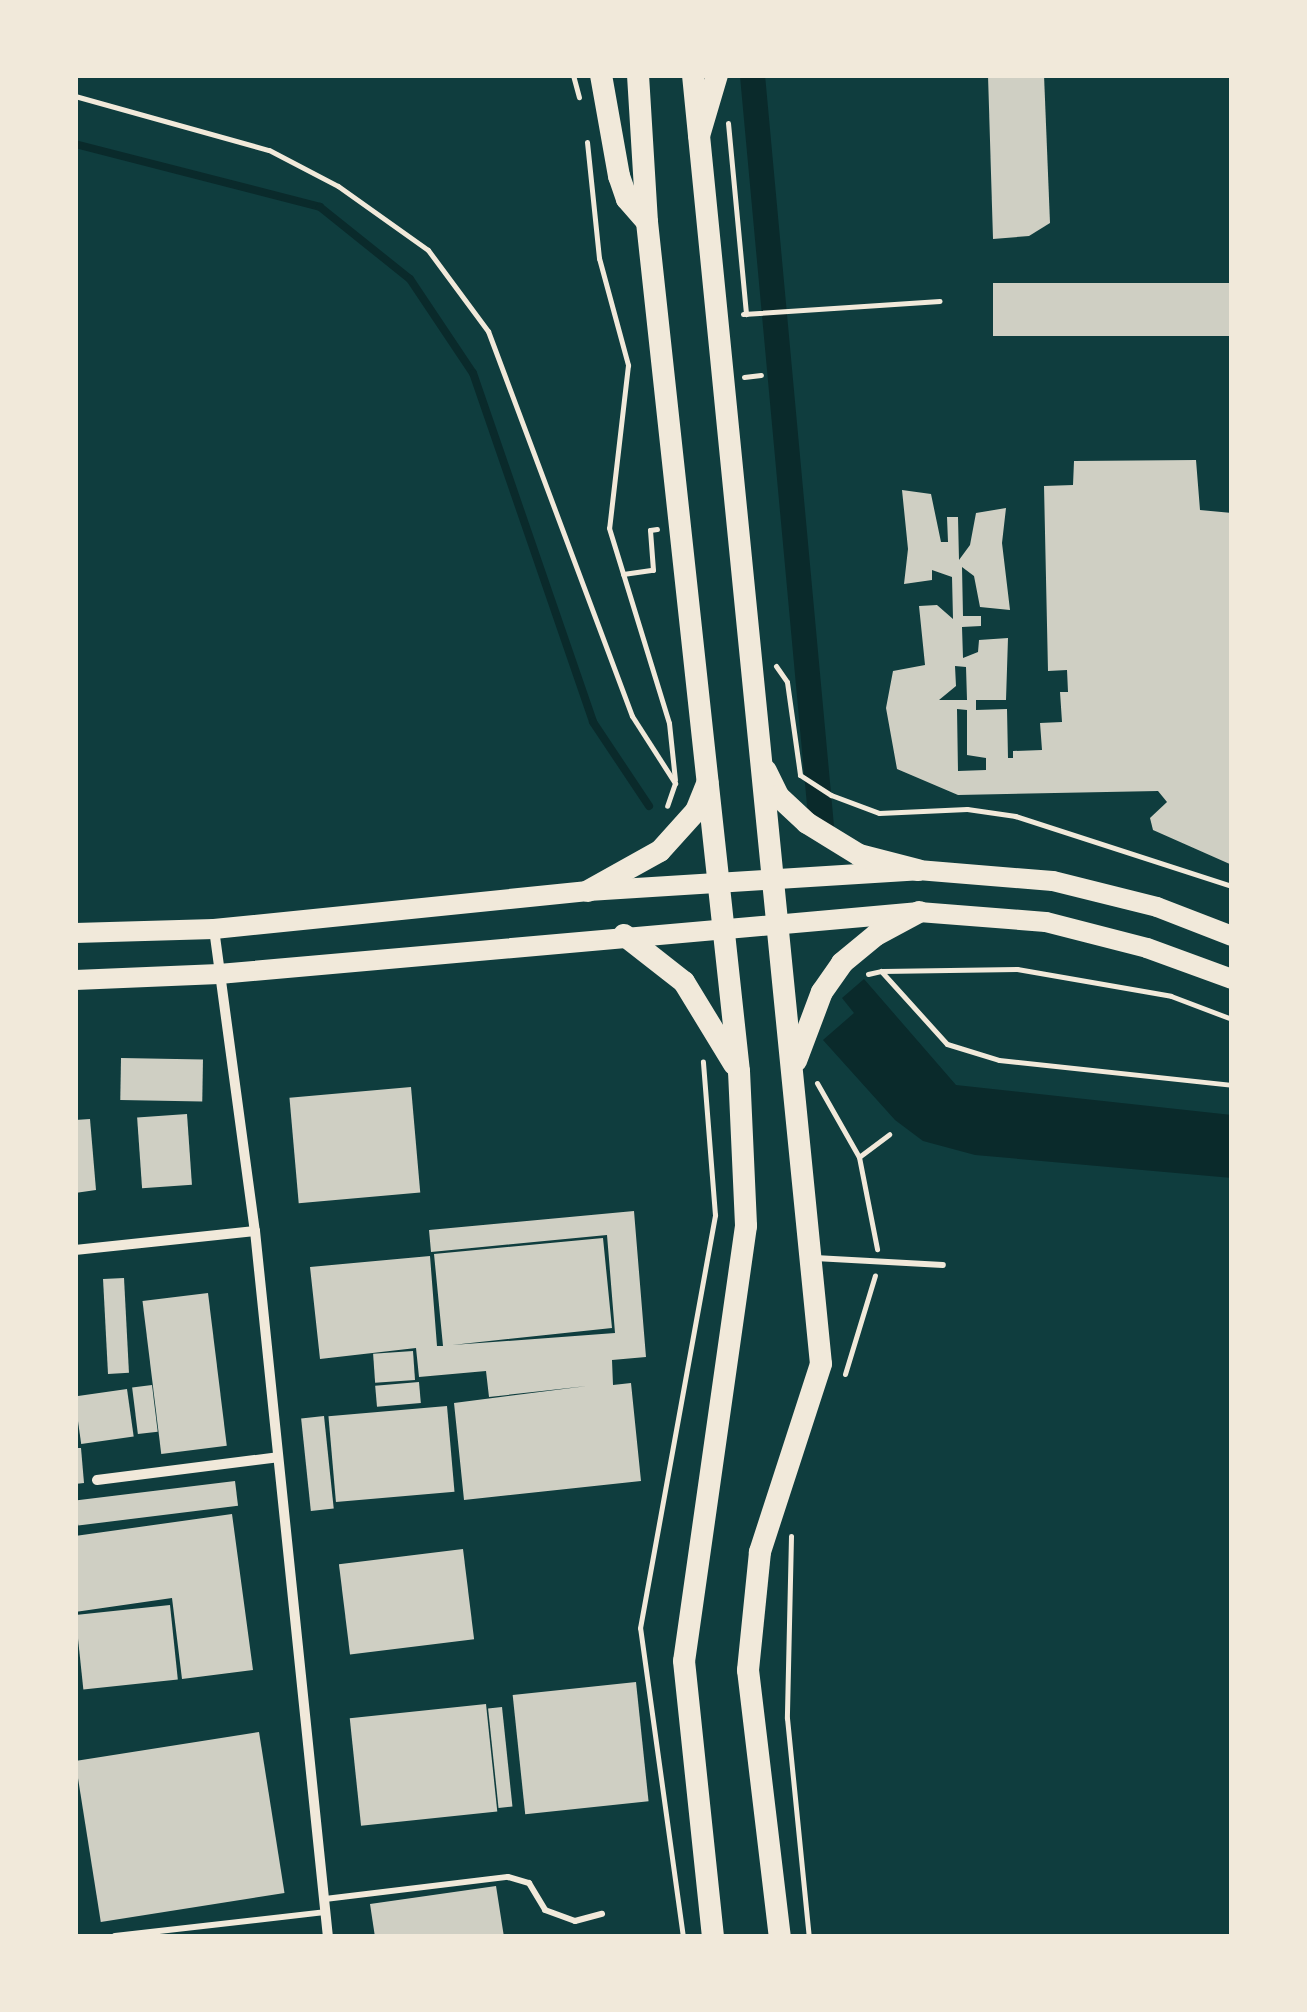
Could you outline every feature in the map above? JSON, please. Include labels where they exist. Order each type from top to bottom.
[{"type":"main road","points":[[601,75],[619,176],[626,198],[647,222]]},
{"type":"main road","points":[[638,75],[647,222],[685,527],[738,1071],[742,1289],[684,1662],[714,1937]]},
{"type":"main road","points":[[693,75],[756,749],[776,923],[804,1078]]},
{"type":"main road","points":[[699,136],[717,75]]},
{"type":"main road","points":[[756,749],[778,796],[807,823],[859,855],[918,870]]},
{"type":"main road","points":[[588,890],[660,851],[696,811],[709,779]]},
{"type":"main road","points":[[75,933],[214,929],[588,890],[918,870],[1052,881],[1156,907],[1232,936]]},
{"type":"main road","points":[[780,1937],[748,1670],[760,1552],[822,1364],[804,1078],[806,1028],[842,963],[876,935],[919,912]]},
{"type":"main road","points":[[75,980],[219,974],[624,935],[919,912],[1046,922],[1147,948],[1232,979]]},
{"type":"main road","points":[[624,935],[684,982],[738,1071]]},
{"type":"street","points":[[214,929],[255,1232],[328,1937]]},
{"type":"street","points":[[75,1250],[255,1232]]},
{"type":"street","points":[[97,1480],[278,1457]]},
{"type":"lane","points":[[815,1258],[943,1265]]},
{"type":"lane","points":[[115,1936],[508,1877],[528,1883],[546,1910],[574,1922],[602,1914]]},
{"type":"path","points":[[572,75],[581,106]]},
{"type":"path","points":[[75,96],[269,150],[338,186],[428,250],[488,331],[632,716],[676,783]]},
{"type":"path","points":[[728,119],[749,314],[940,301]]},
{"type":"path","points":[[586,139],[600,258],[628,365],[624,427],[608,496],[609,528],[672,735],[676,783],[662,820]]},
{"type":"path","points":[[623,574],[653,570],[650,530],[685,527]]},
{"type":"path","points":[[746,658],[776,666],[787,682],[800,775],[831,794],[878,813],[967,810],[1015,816],[1232,886]]},
{"type":"path","points":[[856,977],[881,971],[1017,969],[1171,996],[1232,1019]]},
{"type":"path","points":[[881,971],[947,1044],[999,1060],[1232,1085]]},
{"type":"path","points":[[683,1937],[640,1628],[715,1216],[702,1058]]},
{"type":"path","points":[[804,1078],[858,1157],[879,1262],[844,1377]]},
{"type":"path","points":[[858,1157],[889,1134]]},
{"type":"path","points":[[791,1524],[787,1718],[809,1937]]},
{"type":"water","points":[[864,979],[956,1085],[1232,1115],[1232,1178],[975,1155],[923,1141],[895,1120],[823,1040],[854,1013],[842,998]]},
{"type":"building","points":[[988,75],[1044,75],[1050,223],[1029,236],[993,239]]},
{"type":"building","points":[[993,283],[1232,283],[1232,336],[993,336]]},
{"type":"building","points":[[1196,460],[1200,510],[1232,513],[1232,865],[1153,830],[1150,818],[1167,802],[1158,791],[958,795],[897,769],[886,708],[893,671],[925,665],[919,606],[937,605],[953,619],[952,577],[932,570],[932,580],[904,584],[908,549],[902,490],[931,494],[941,542],[948,542],[947,517],[958,517],[959,560],[970,545],[976,513],[1006,508],[1002,543],[1010,610],[980,607],[974,576],[962,567],[963,616],[981,616],[981,626],[962,627],[963,658],[978,652],[979,640],[1008,638],[1006,700],[976,700],[976,710],[1007,709],[1008,758],[1013,758],[1013,751],[1042,750],[1040,723],[1062,722],[1060,692],[1068,692],[1067,670],[1048,671],[1044,486],[1073,485],[1074,461]],"holes":[[[955,666],[966,667],[967,700],[939,700],[956,686]],[[957,709],[967,710],[967,755],[986,758],[986,770],[958,771]]]},
{"type":"building","points":[[121,1058],[203,1059],[202,1101],[120,1100]]},
{"type":"building","points":[[411,1087],[420,1193],[299,1203],[289,1098]]},
{"type":"building","points":[[187,1114],[192,1185],[142,1188],[137,1117]]},
{"type":"building","points":[[90,1119],[96,1190],[75,1193],[75,1120]]},
{"type":"building","points":[[634,1211],[646,1357],[612,1360],[613,1385],[631,1383],[641,1481],[464,1500],[454,1403],[587,1386],[489,1397],[486,1371],[419,1377],[416,1348],[320,1359],[310,1267],[430,1256],[437,1346],[443,1346],[434,1254],[603,1238],[612,1328],[452,1345],[615,1333],[607,1235],[431,1252],[429,1230]]},
{"type":"building","points":[[124,1278],[129,1373],[108,1374],[103,1279]]},
{"type":"building","points":[[208,1293],[227,1446],[161,1454],[142,1301]]},
{"type":"building","points":[[413,1351],[415,1380],[375,1383],[373,1354]]},
{"type":"building","points":[[419,1382],[421,1403],[377,1407],[375,1386]]},
{"type":"building","points":[[152,1385],[158,1432],[138,1434],[132,1387]]},
{"type":"building","points":[[127,1389],[134,1437],[81,1444],[75,1396]]},
{"type":"building","points":[[447,1406],[454,1492],[336,1502],[328,1416]]},
{"type":"building","points":[[324,1416],[334,1508],[311,1511],[301,1418]]},
{"type":"building","points":[[75,1448],[81,1448],[84,1483],[75,1484]]},
{"type":"building","points":[[235,1481],[238,1506],[78,1525],[75,1501]]},
{"type":"building","points":[[232,1514],[253,1670],[182,1679],[172,1598],[75,1612],[75,1536]]},
{"type":"building","points":[[463,1549],[474,1639],[350,1655],[339,1564]]},
{"type":"building","points":[[170,1605],[178,1680],[83,1690],[76,1615]]},
{"type":"building","points":[[636,1682],[649,1801],[525,1814],[513,1695]]},
{"type":"building","points":[[486,1704],[497,1811],[361,1826],[350,1718]]},
{"type":"building","points":[[502,1707],[512,1806],[499,1808],[488,1708]]},
{"type":"building","points":[[259,1732],[284,1893],[101,1922],[75,1761]]},
{"type":"building","points":[[496,1886],[504,1937],[375,1937],[370,1904]]},
{"type":"waterway","points":[[752,75],[821,826]]},
{"type":"waterway","points":[[75,144],[320,207],[410,279],[473,373],[593,722],[649,806]]}]
